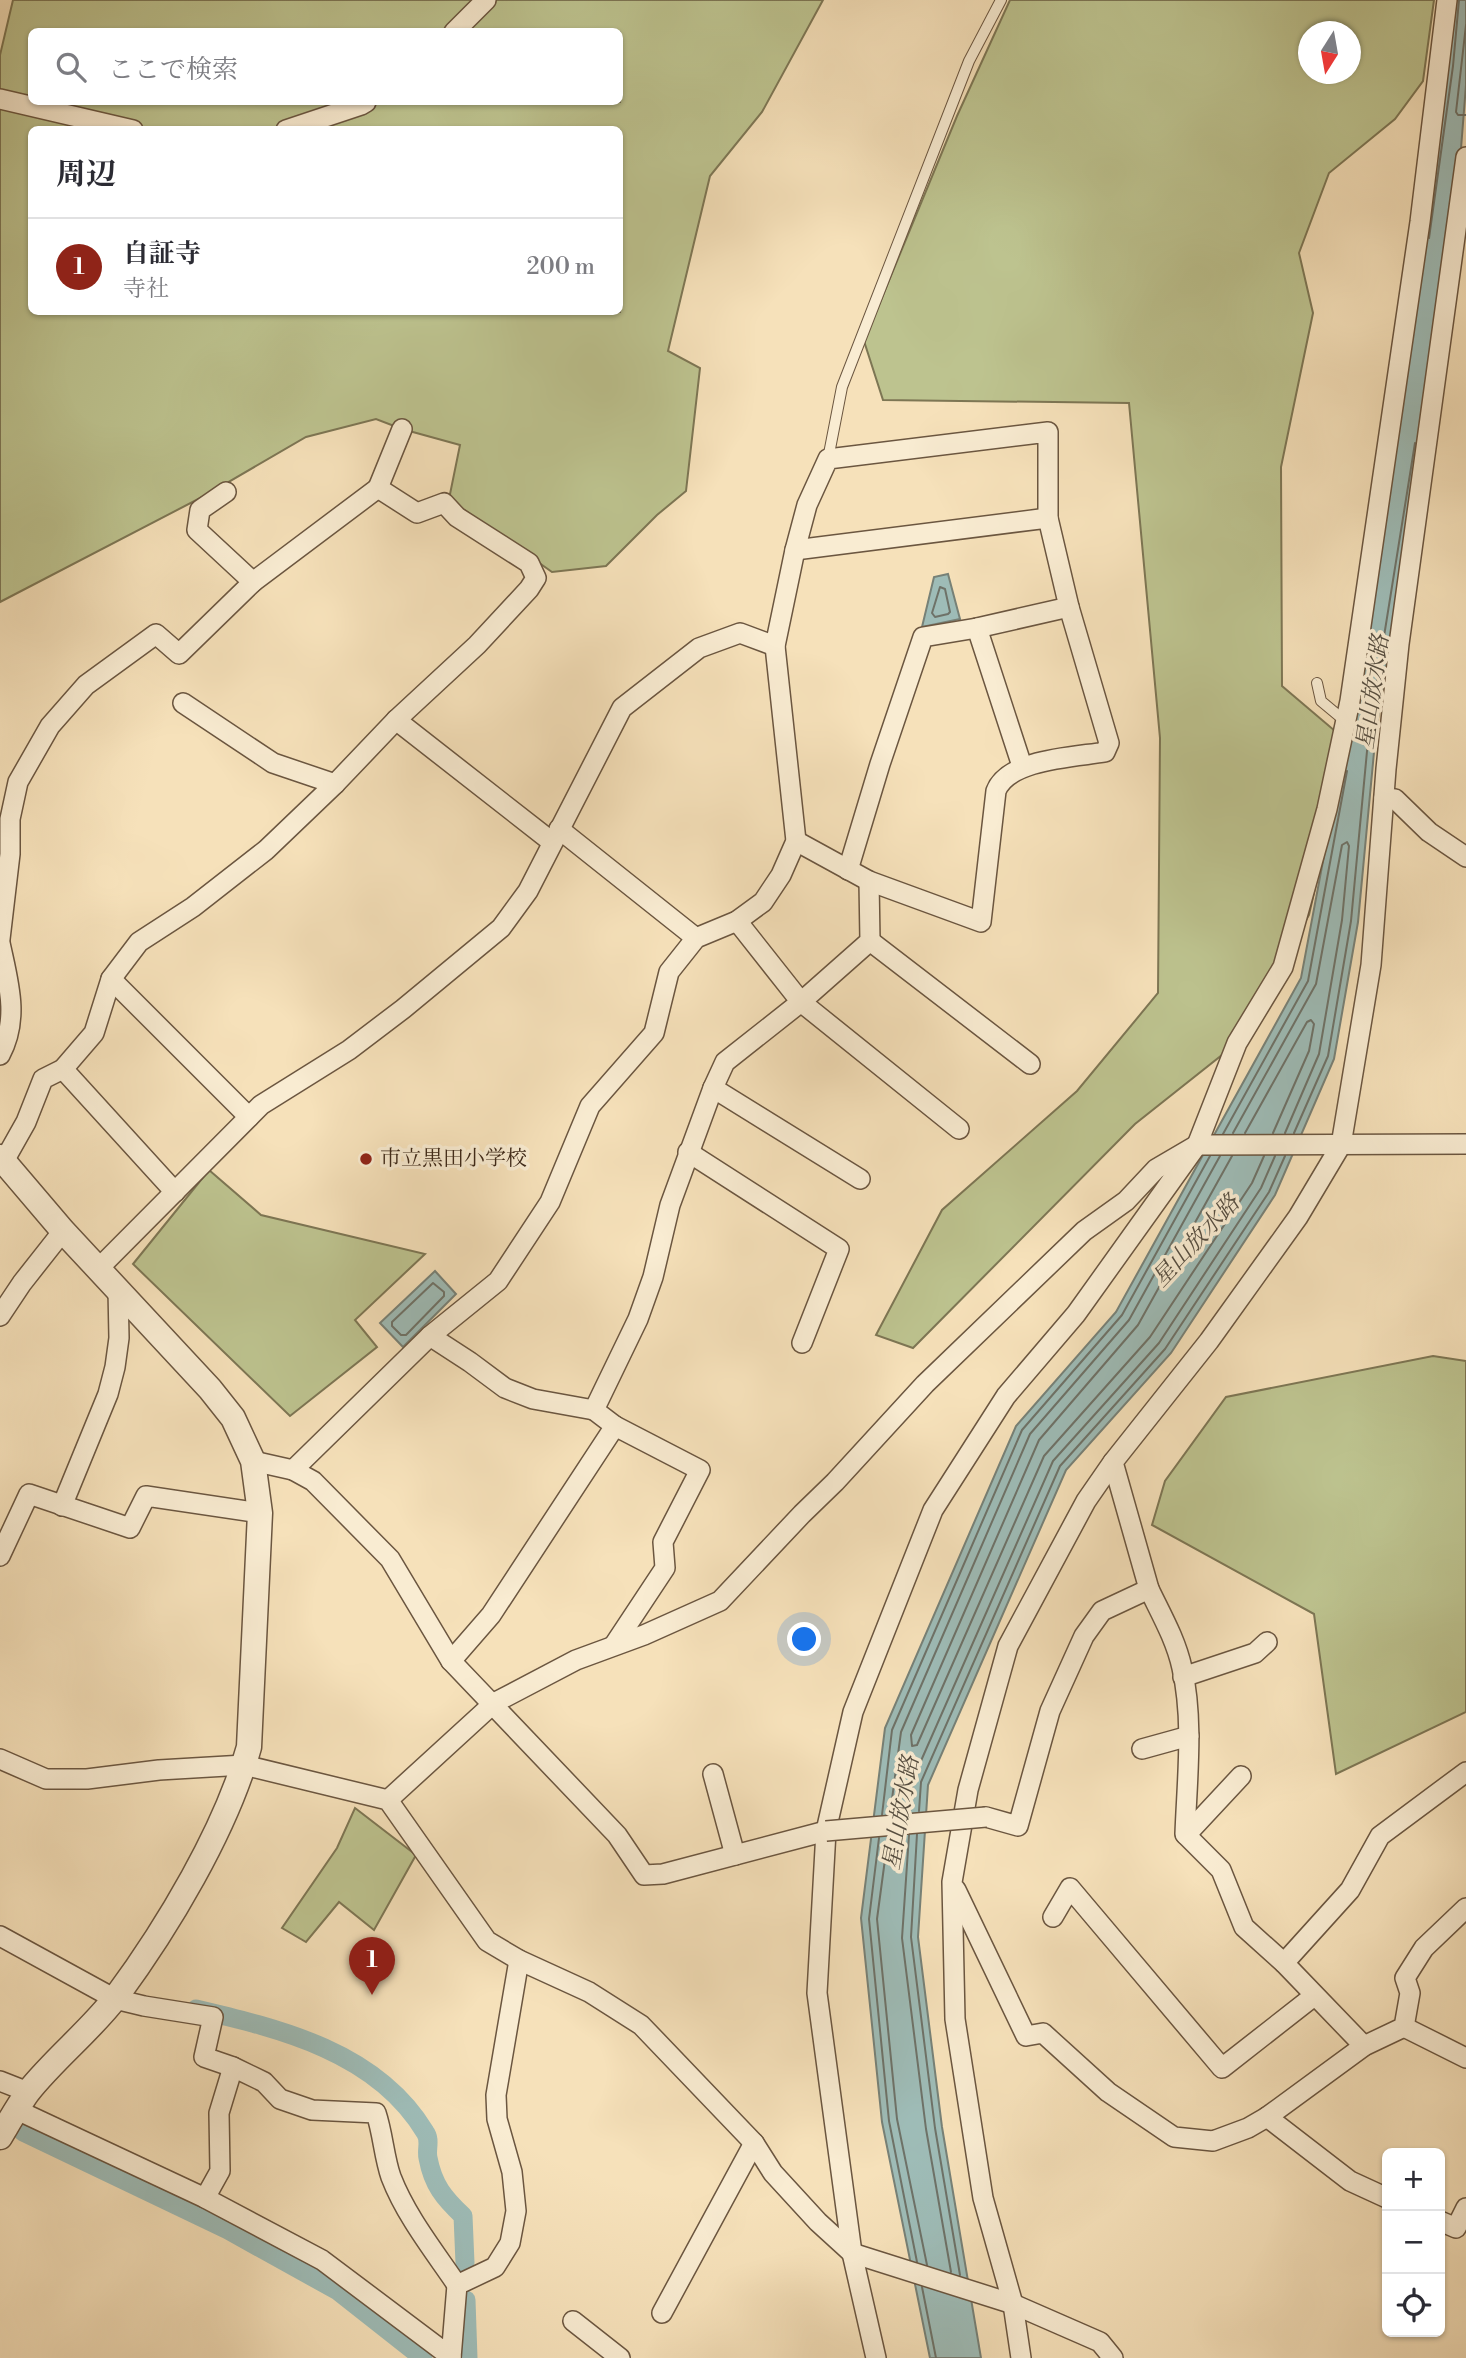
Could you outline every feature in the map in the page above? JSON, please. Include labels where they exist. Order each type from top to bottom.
[{"type":"street","points":[[458,28],[486,0]]},
{"type":"street","points":[[876,2358],[852,2253],[817,1993],[826,1831],[853,1712],[933,1510],[1006,1396],[1076,1314],[1197,1145],[1237,1043],[1283,967],[1327,809],[1345,721],[1420,222],[1447,0]]},
{"type":"street","points":[[0,99],[116,126]]},
{"type":"street","points":[[298,126],[361,105]]},
{"type":"street","points":[[1021,2358],[1013,2304],[983,2198],[955,2018],[952,1882],[968,1790],[1008,1646],[1086,1501],[1113,1462],[1209,1341],[1298,1217],[1341,1145],[1371,965],[1399,644],[1466,157]]},
{"type":"street","points":[[0,1055],[9,1039],[12,1015],[0,941],[10,854],[10,820],[18,782],[50,726],[86,685],[156,634],[179,654],[253,582],[378,488],[402,429]]},
{"type":"street","points":[[293,1470],[430,1336],[498,1281],[550,1202],[590,1106],[654,1033],[669,972],[696,938],[737,921],[763,902],[781,875],[796,841],[775,646],[807,505],[828,459],[1048,432],[1048,518],[1069,607],[1109,743],[1105,752],[1022,766],[999,783],[981,922],[869,881],[796,841]]},
{"type":"street","points":[[0,2137],[22,2101],[115,1998],[168,1917],[206,1852],[244,1765],[249,1747],[260,1513],[253,1461],[233,1418],[210,1388],[63,1231],[2,1159],[26,1122],[43,1079],[63,1069],[94,1033],[111,979],[139,942],[193,907],[266,849],[335,784],[396,720],[477,645],[536,578],[529,564],[457,517],[444,503],[417,513],[378,488]]},
{"type":"street","points":[[226,492],[200,510],[197,530],[253,582]]},
{"type":"street","points":[[795,550],[1048,518]]},
{"type":"street","points":[[848,870],[923,637],[1069,607]]},
{"type":"street","points":[[976,628],[1022,766]]},
{"type":"street","points":[[99,1268],[261,1105],[349,1050],[501,928],[528,891],[622,708],[699,649],[740,633],[775,646]]},
{"type":"street","points":[[183,703],[272,763],[335,784]]},
{"type":"street","points":[[396,720],[696,938]]},
{"type":"street","points":[[1384,798],[1395,799],[1429,832],[1466,857]]},
{"type":"street","points":[[594,1410],[638,1319],[653,1277],[670,1205],[688,1152],[725,1062],[801,1002],[870,941],[869,881]]},
{"type":"street","points":[[737,921],[801,1002],[959,1129]]},
{"type":"street","points":[[870,941],[1030,1064]]},
{"type":"street","points":[[111,979],[250,1117]]},
{"type":"street","points":[[63,1069],[175,1192]]},
{"type":"street","points":[[713,1088],[860,1179]]},
{"type":"street","points":[[388,1800],[494,1703],[576,1660],[644,1635],[720,1601],[925,1384],[1074,1241],[1126,1201],[1156,1169],[1197,1145],[1466,1144]]},
{"type":"street","points":[[688,1152],[839,1249],[802,1343]]},
{"type":"street","points":[[0,1316],[63,1231]]},
{"type":"street","points":[[62,1506],[108,1394],[116,1367],[119,1338],[118,1289]]},
{"type":"street","points":[[430,1336],[505,1388],[533,1399],[594,1410],[615,1426],[700,1470],[663,1542],[665,1568],[614,1645]]},
{"type":"street","points":[[451,1661],[491,1615],[615,1426]]},
{"type":"street","points":[[253,1461],[293,1470],[313,1481],[390,1559],[451,1661],[494,1703],[617,1835],[644,1875],[663,1874],[826,1831],[986,1817],[1018,1826],[1050,1711],[1084,1636],[1102,1611],[1149,1589]]},
{"type":"street","points":[[1113,1462],[1149,1589],[1175,1643],[1183,1677],[1189,1736],[1186,1835],[1221,1870],[1244,1927],[1284,1963],[1364,2046]]},
{"type":"street","points":[[0,1556],[29,1494],[130,1528],[146,1496],[260,1513]]},
{"type":"street","points":[[1183,1677],[1255,1653],[1267,1642]]},
{"type":"street","points":[[1142,1749],[1189,1736]]},
{"type":"street","points":[[0,1759],[46,1779],[87,1779],[159,1770],[244,1765],[388,1800],[487,1941],[519,1960],[589,1992],[641,2025],[754,2143],[773,2173],[818,2222],[852,2253],[1013,2304],[1100,2342],[1113,2358]]},
{"type":"street","points":[[1284,1963],[1349,1890],[1380,1836],[1466,1772]]},
{"type":"street","points":[[713,1774],[734,1855]]},
{"type":"street","points":[[1186,1835],[1241,1776]]},
{"type":"street","points":[[952,1882],[1026,2036],[1043,2033],[1108,2092],[1174,2137],[1213,2141],[1248,2128],[1364,2046],[1404,2027]]},
{"type":"street","points":[[1053,1917],[1070,1888],[1222,2068],[1314,1996]]},
{"type":"street","points":[[1404,2027],[1410,1993],[1405,1978],[1424,1948],[1466,1908]]},
{"type":"street","points":[[0,1936],[115,1998],[144,2006],[213,2017],[204,2057],[264,2082],[280,2099],[312,2110],[376,2113],[391,2176],[411,2216],[457,2285],[451,2357]]},
{"type":"street","points":[[457,2285],[495,2267],[510,2243],[516,2211],[512,2172],[497,2119],[496,2095],[519,1960]]},
{"type":"street","points":[[1404,2027],[1466,2058]]},
{"type":"street","points":[[205,2198],[220,2171],[219,2113],[233,2067]]},
{"type":"street","points":[[0,2081],[22,2101],[323,2260],[451,2357]]},
{"type":"street","points":[[1267,2117],[1350,2181],[1382,2196]]},
{"type":"street","points":[[662,2313],[754,2143]]},
{"type":"street","points":[[1445,2223],[1456,2228],[1466,2208]]},
{"type":"street","points":[[573,2321],[614,2356]]},
{"type":"lane","points":[[828,459],[842,387],[969,61],[1001,0]]},
{"type":"lane","points":[[1317,682],[1321,701],[1345,721]]},
{"type":"green space","points":[[13,0],[823,0],[762,112],[710,176],[668,351],[700,368],[686,491],[657,515],[606,566],[552,572],[449,499],[460,445],[376,419],[306,437],[206,495],[0,602],[0,55]]},
{"type":"green space","points":[[1010,0],[1434,0],[1423,81],[1395,119],[1329,173],[1299,253],[1313,313],[1281,467],[1282,686],[1348,742],[1309,915],[1237,1043],[1135,1124],[913,1348],[876,1335],[942,1210],[1077,1091],[1158,993],[1160,738],[1129,403],[883,400],[864,341],[957,116]]},
{"type":"green space","points":[[209,1170],[261,1215],[425,1254],[355,1320],[377,1347],[290,1416],[133,1264]]},
{"type":"green space","points":[[1433,1356],[1466,1361],[1466,1712],[1336,1774],[1314,1614],[1152,1525],[1165,1481],[1226,1397]]},
{"type":"green space","points":[[355,1808],[416,1855],[374,1930],[339,1902],[306,1942],[282,1928],[337,1848]]},
{"type":"water","name":"星山放水路","points":[[1453,0],[1466,0],[1466,85],[1453,250],[1376,731],[1358,922],[1334,1059],[1275,1195],[1171,1353],[1066,1470],[928,1785],[918,1937],[942,2127],[981,2358],[930,2358],[882,2122],[861,1918],[885,1728],[1016,1426],[1116,1312],[1301,978],[1333,808]]},
{"type":"water","points":[[948,574],[960,619],[922,627],[934,577]]},
{"type":"water","points":[[435,1271],[456,1294],[403,1347],[380,1323]]},
{"type":"waterway","points":[[196,2009],[261,2025],[324,2048],[354,2063],[381,2082],[405,2105],[427,2135],[428,2158],[436,2183],[463,2216],[465,2263]]},
{"type":"waterway","points":[[23,2132],[228,2230],[338,2291],[423,2358]]},
{"type":"waterway","points":[[466,2300],[468,2358]]},
{"type":"place","name":"市立黒田小学校","points":[[366,1159]]},
{"type":"place","name":"自証寺","points":[[372,1995]]}]
